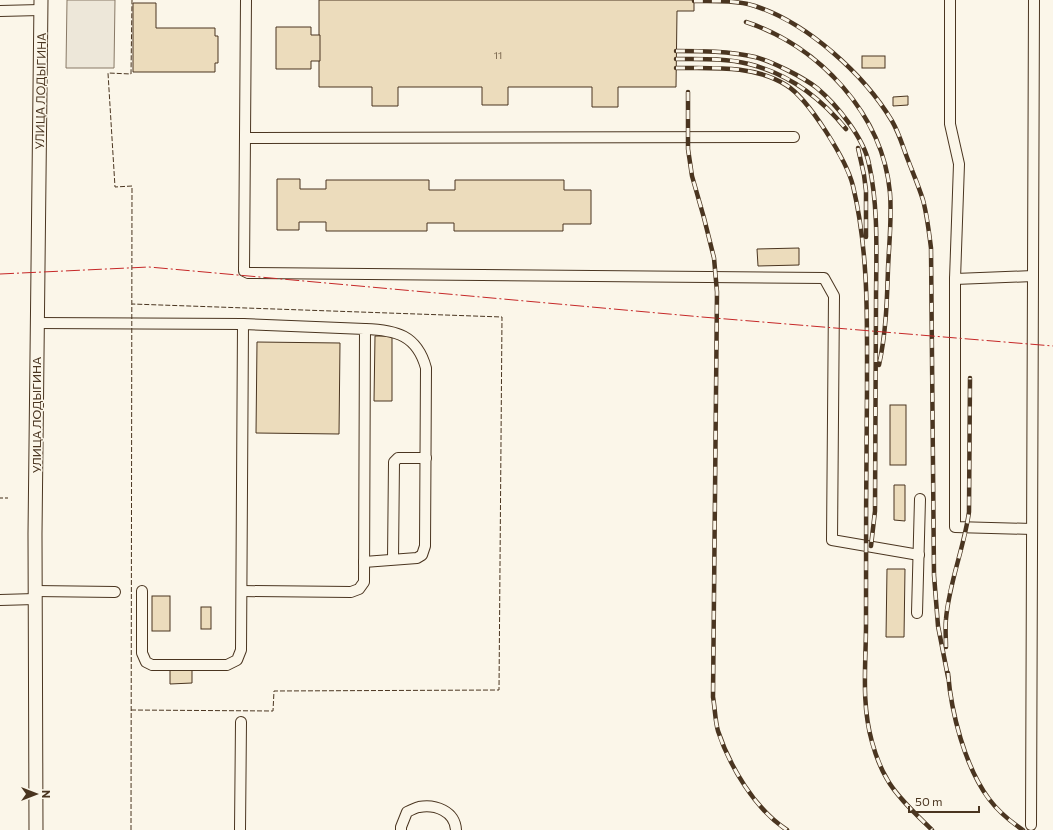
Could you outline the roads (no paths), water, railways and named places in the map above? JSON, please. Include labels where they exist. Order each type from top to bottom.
[{"type":"main road","name":"УЛИЦА ЛОДЫГИНА","points":[[36,830],[35,595],[41,5]]},
{"type":"lane","points":[[246,0],[244,271],[248,273],[824,278],[834,296],[832,540],[919,555]]},
{"type":"lane","points":[[950,0],[950,124],[959,164],[955,279],[955,526],[1032,529]]},
{"type":"lane","points":[[1031,825],[1034,0]]},
{"type":"lane","points":[[0,11],[41,5]]},
{"type":"lane","points":[[246,138],[794,137]]},
{"type":"lane","points":[[955,279],[1033,276]]},
{"type":"lane","points":[[37,323],[243,324],[385,330],[397,333],[413,343],[423,356],[426,368],[426,546],[422,555],[417,558],[364,562]]},
{"type":"lane","points":[[142,591],[142,653],[146,662],[152,665],[227,665],[237,660],[241,650],[243,324]]},
{"type":"lane","points":[[242,591],[351,592],[359,589],[364,582],[365,329]]},
{"type":"lane","points":[[393,560],[394,462],[398,458],[426,458]]},
{"type":"lane","points":[[917,613],[920,499]]},
{"type":"lane","points":[[0,600],[35,595],[115,592]]},
{"type":"lane","points":[[240,830],[241,722]]},
{"type":"lane","points":[[401,830],[407,812],[417,807],[432,806],[449,813],[456,824],[456,830]]},
{"type":"railway","points":[[694,1],[733,2],[755,6],[775,14],[814,37],[850,68],[880,103],[899,135],[918,185],[926,212],[931,248],[934,575],[938,626],[948,677]]},
{"type":"railway","points":[[746,22],[773,33],[798,48],[822,66],[843,87],[861,111],[875,136],[885,164],[891,202],[886,317],[879,365]]},
{"type":"railway","points":[[676,51],[716,52],[745,55],[769,62],[795,74],[817,88],[833,103],[856,133],[866,154],[872,181],[876,216],[875,511],[871,546]]},
{"type":"railway","points":[[676,59],[713,59],[749,64],[764,68],[791,81],[815,97],[846,129]]},
{"type":"railway","points":[[676,68],[719,68],[747,71],[761,74],[786,85],[805,103],[826,131],[843,162],[853,186],[862,236],[866,287],[866,713],[873,746],[885,775],[902,799],[932,830]]},
{"type":"railway","points":[[688,92],[688,149],[692,176],[714,258],[717,292],[713,697],[718,731],[729,759],[754,799],[764,811],[787,830]]},
{"type":"railway","points":[[858,148],[866,191],[866,237]]},
{"type":"railway","points":[[946,647],[946,622],[950,592],[964,539],[969,512],[970,378]]},
{"type":"railway","points":[[948,673],[952,705],[956,722],[966,755],[980,786],[989,799],[1005,816],[1023,830]]}]
